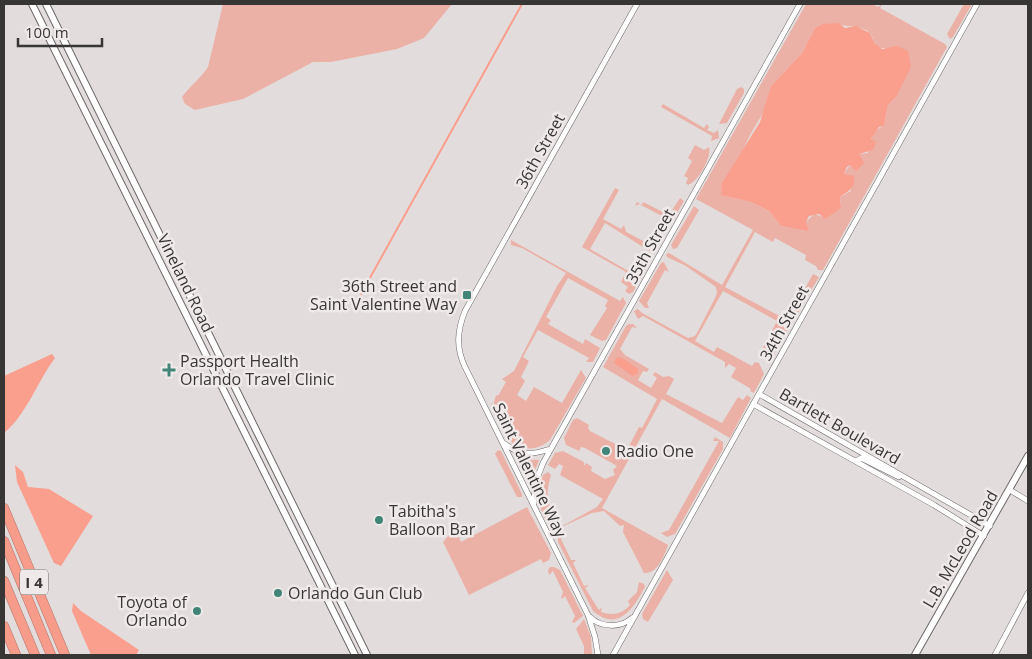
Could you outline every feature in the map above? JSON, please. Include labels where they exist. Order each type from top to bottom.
[{"type":"highway","name":"I 4","points":[[4,508],[65,655]]},
{"type":"highway","points":[[4,541],[51,655]]},
{"type":"highway","points":[[4,581],[35,655]]},
{"type":"highway","points":[[4,626],[16,655]]},
{"type":"street","name":"Vineland Road","points":[[32,4],[355,655]]},
{"type":"street","name":"Vineland Road","points":[[46,4],[367,655]]},
{"type":"street","name":"36th Street","points":[[465,311],[637,4]]},
{"type":"street","name":"35th Street","points":[[534,504],[538,474],[551,449],[800,4]]},
{"type":"street","name":"34th Street","points":[[613,655],[977,4]]},
{"type":"street","points":[[148,239],[160,234]]},
{"type":"street","name":"Saint Valentine Way","points":[[465,311],[458,336],[462,362],[588,615],[595,637],[597,655]]},
{"type":"street","points":[[200,344],[212,339]]},
{"type":"street","name":"Bartlett Boulevard","points":[[759,394],[990,526]]},
{"type":"street","name":"Bartlett Boulevard","points":[[753,404],[941,509],[984,536]]},
{"type":"street","points":[[503,443],[521,454],[536,454],[551,449]]},
{"type":"street","name":"L.B. McLeod Road","points":[[915,655],[990,526],[1028,456]]},
{"type":"street","name":"Bartlett Boulevard","points":[[856,461],[861,458],[889,474],[909,480]]},
{"type":"street","points":[[1010,490],[1028,501]]},
{"type":"street","points":[[294,533],[304,527]]},
{"type":"street","points":[[995,655],[1028,593]]},
{"type":"street","points":[[337,619],[347,614]]},
{"type":"street","points":[[588,615],[594,621],[608,625],[624,624],[635,616]]},
{"type":"shaded area","points":[[223,4],[452,4],[424,38],[397,49],[331,62],[313,62],[243,99],[195,110],[185,104],[182,97],[208,67]]},
{"type":"shaded area","points":[[806,4],[872,4],[878,7],[882,4],[880,8],[945,44],[947,47],[823,270],[818,270],[816,266],[805,260],[806,255],[775,238],[773,242],[755,232],[725,287],[787,320],[813,274],[819,277],[774,354],[765,356],[761,352],[777,321],[723,291],[695,341],[714,352],[717,347],[752,366],[755,362],[759,363],[764,374],[754,393],[750,391],[751,389],[731,377],[736,368],[729,364],[725,368],[725,362],[643,316],[638,319],[634,311],[638,309],[688,338],[695,336],[698,331],[715,298],[717,293],[716,287],[686,266],[667,257],[666,254],[669,253],[722,285],[753,230],[696,199]],"holes":[[[822,24],[861,28],[871,34],[877,48],[886,48],[896,97],[888,105],[884,126],[875,133],[868,153],[859,154],[855,169],[850,165],[844,174],[849,176],[851,191],[840,197],[841,205],[823,217],[814,214],[806,222],[808,230],[781,226],[769,211],[751,202],[722,195],[750,135],[766,108],[771,86],[802,53],[815,28]]]},
{"type":"shaded area","points":[[964,4],[972,4],[950,39],[947,34]]},
{"type":"shaded area","points":[[838,23],[845,28],[856,26],[870,33],[875,44],[882,49],[897,46],[908,51],[911,67],[896,97],[888,105],[884,126],[879,127],[871,139],[876,142],[873,150],[859,154],[864,163],[856,171],[850,165],[847,167],[844,174],[854,176],[854,184],[851,189],[840,197],[841,208],[825,219],[819,214],[809,216],[806,222],[809,231],[781,226],[769,211],[751,202],[721,195],[722,183],[760,122],[771,86],[802,53],[815,28],[822,24]]},
{"type":"shaded area","points":[[741,87],[744,89],[744,93],[727,123],[719,124],[737,89]]},
{"type":"shaded area","points":[[663,104],[704,128],[707,124],[709,127],[707,130],[714,133],[718,130],[719,138],[711,141],[712,136],[661,107]]},
{"type":"shaded area","points":[[695,145],[704,150],[709,147],[708,157],[700,174],[688,185],[686,183],[688,178],[684,176],[692,161],[688,158]]},
{"type":"shaded area","points":[[615,188],[619,190],[603,219],[621,229],[624,225],[626,232],[649,244],[653,242],[658,246],[656,251],[651,252],[605,223],[590,249],[637,276],[647,258],[650,259],[633,292],[629,294],[625,291],[628,287],[621,282],[626,272],[582,247]]},
{"type":"shaded area","points":[[680,198],[684,201],[670,225],[664,222],[664,217],[639,204],[635,206],[637,202],[642,205],[643,202],[669,215]]},
{"type":"shaded area","points":[[694,206],[699,210],[677,248],[673,249],[671,245]]},
{"type":"shaded area","points":[[511,240],[620,301],[623,297],[626,303],[606,340],[602,341],[590,335],[607,308],[605,306],[608,300],[568,278],[546,317],[551,320],[548,324],[583,344],[585,339],[600,348],[593,362],[586,362],[589,358],[538,330],[523,357],[529,361],[521,377],[525,381],[517,395],[526,401],[534,387],[562,403],[581,370],[586,378],[550,440],[538,447],[532,448],[520,447],[509,440],[490,402],[493,406],[496,395],[498,396],[506,382],[502,379],[514,371],[557,286],[566,273],[522,248],[511,245]]},
{"type":"shaded area","points":[[664,262],[669,272],[665,270],[647,303],[649,308],[645,308],[639,301],[661,263]]},
{"type":"shaded area","points":[[633,324],[637,328],[632,327],[620,349],[625,355],[649,369],[647,372],[643,371],[638,380],[651,388],[657,378],[653,375],[655,372],[663,377],[669,376],[674,379],[666,394],[722,423],[738,397],[743,400],[747,395],[751,398],[730,438],[662,399],[602,508],[668,545],[656,568],[649,573],[644,573],[623,532],[624,525],[620,526],[604,511],[592,513],[555,530],[597,507],[603,499],[560,475],[563,466],[559,464],[555,469],[548,465],[555,453],[563,451],[584,462],[584,466],[586,463],[592,467],[591,471],[605,479],[615,475],[613,470],[617,466],[585,448],[581,447],[579,451],[566,445],[564,438],[573,420],[577,418],[589,425],[590,431],[627,450],[639,427],[642,428],[657,399],[603,367],[626,326]]},
{"type":"shaded area","points":[[52,354],[55,358],[25,408],[12,426],[4,433],[4,376]]},
{"type":"shaded area","points":[[617,357],[624,359],[638,369],[638,373],[633,376],[614,363]]},
{"type":"shaded area","points":[[715,437],[723,442],[723,449],[675,534],[667,537],[661,533],[669,530],[719,441],[713,441]]},
{"type":"shaded area","points":[[498,450],[501,451],[522,497],[517,497],[495,454]]},
{"type":"shaded area","points":[[517,459],[539,460],[530,484],[529,484]]},
{"type":"shaded area","points":[[15,465],[23,472],[28,487],[49,489],[93,516],[61,566],[54,563],[17,482]]},
{"type":"shaded area","points":[[548,472],[551,475],[548,498],[556,520],[552,524],[543,515],[540,502],[540,488],[543,475]]},
{"type":"shaded area","points":[[527,507],[551,553],[549,560],[543,563],[541,559],[469,595],[443,542],[449,535],[459,537],[461,542]]},
{"type":"shaded area","points":[[563,535],[561,539],[571,560],[576,560],[573,563],[584,586],[589,585],[585,588],[599,610],[602,607],[601,612],[613,614],[624,610],[630,605],[628,601],[637,592],[639,582],[644,584],[645,587],[636,602],[625,615],[611,619],[602,617],[593,611],[558,542],[558,537]]},
{"type":"shaded area","points":[[550,567],[560,570],[583,616],[574,623],[572,622],[575,616],[565,596],[561,598],[563,592],[553,571],[549,575],[548,570]]},
{"type":"shaded area","points":[[667,570],[673,580],[648,622],[643,619],[642,614]]},
{"type":"shaded area","points":[[73,603],[81,611],[139,650],[136,655],[91,655],[72,611]]},
{"type":"shaded area","points":[[584,619],[591,637],[592,655],[584,655],[584,646],[576,629]]},
{"type":"waterway","points":[[361,294],[522,4]]},
{"type":"place","name":"36th Street and Saint Valentine Way","points":[[467,295]]},
{"type":"place","name":"Passport Health Orlando Travel Clinic","points":[[169,370]]},
{"type":"place","name":"Radio One","points":[[606,451]]},
{"type":"place","name":"Tabitha's Balloon Bar","points":[[379,520]]},
{"type":"place","name":"Orlando Gun Club","points":[[278,593]]},
{"type":"place","name":"Toyota of Orlando","points":[[197,611]]}]
